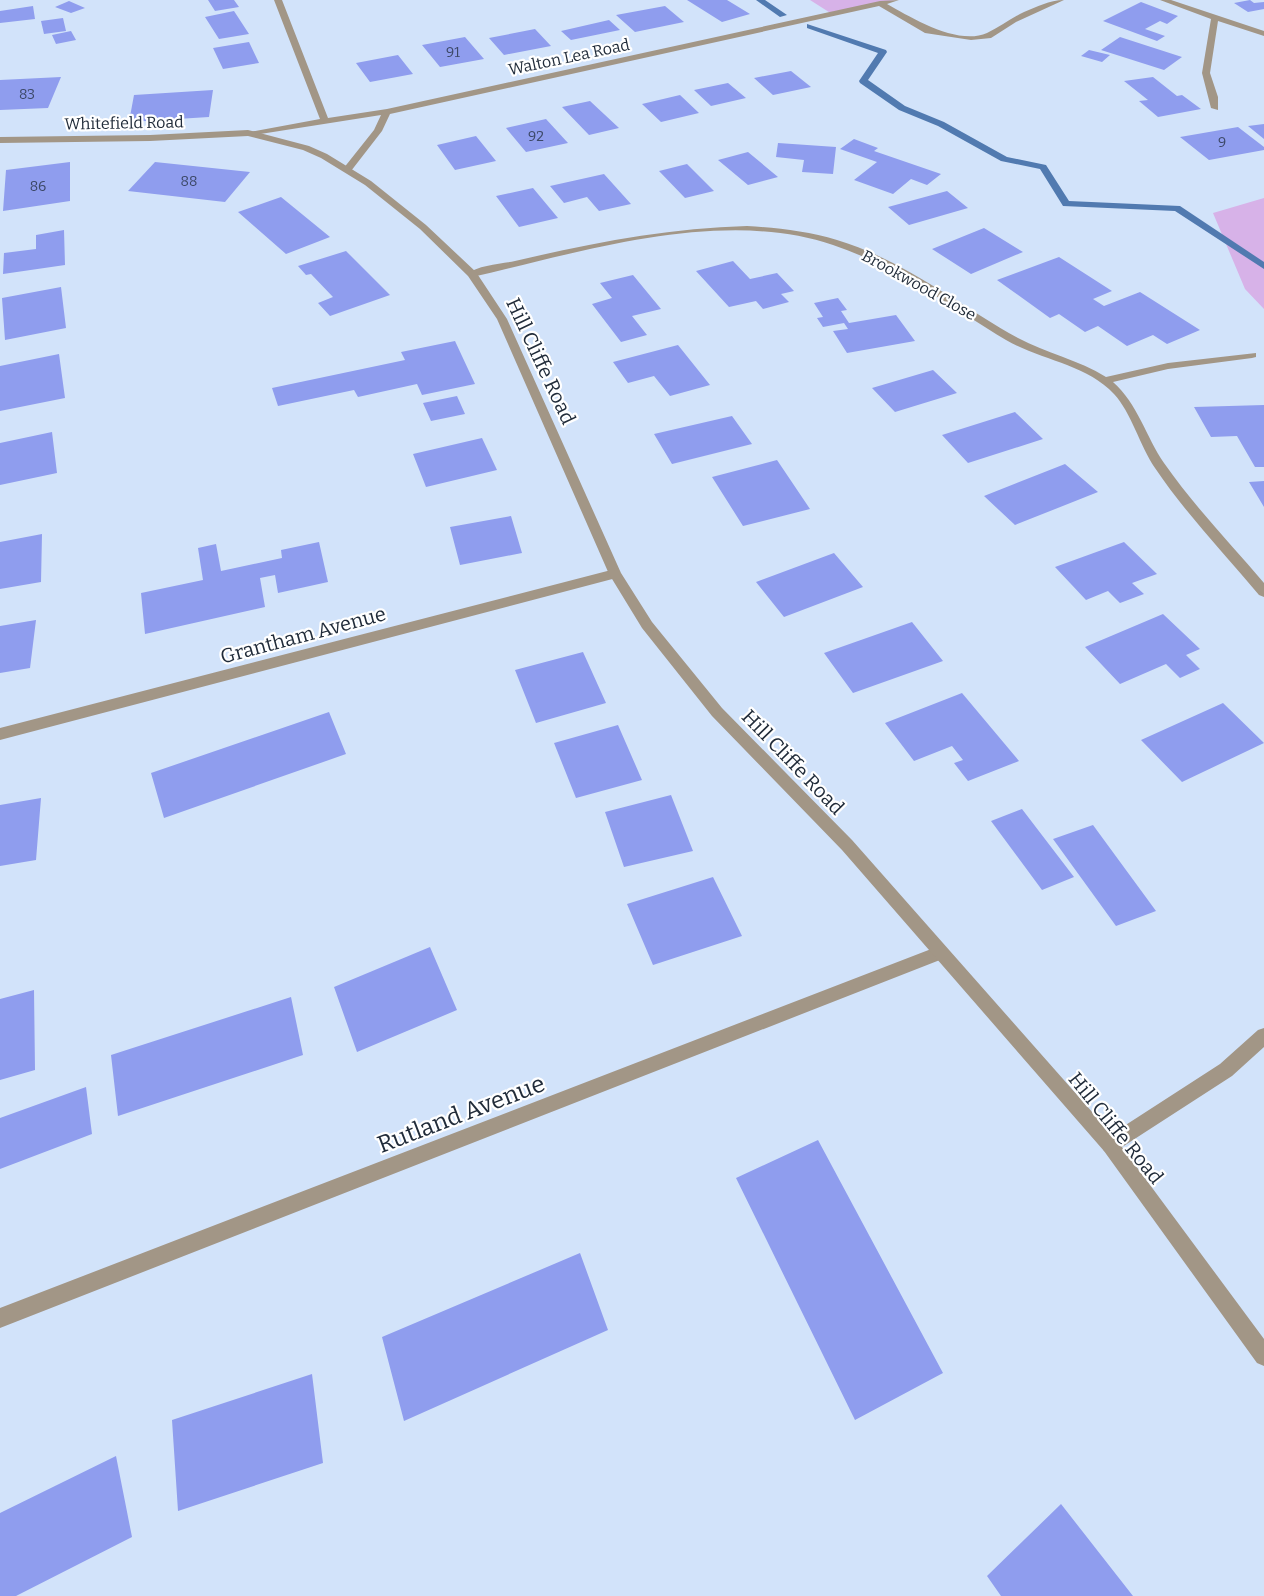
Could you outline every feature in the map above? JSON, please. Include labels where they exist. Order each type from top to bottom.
[{"type":"street","points":[[278,0],[326,123]]},
{"type":"street","name":"Walton Lea Road","points":[[248,133],[387,112],[895,0]]},
{"type":"street","points":[[880,3],[928,31],[971,38],[988,36],[1013,20],[1060,0]]},
{"type":"street","points":[[1164,0],[1264,34]]},
{"type":"street","points":[[1215,17],[1206,73],[1215,108]]},
{"type":"street","points":[[348,169],[378,131],[387,112]]},
{"type":"street","name":"Hill Cliffe Road","points":[[248,133],[306,148],[348,169],[423,227],[472,274],[486,293],[517,349],[615,574],[647,625],[717,712],[847,845],[939,953],[1110,1145],[1264,1356]]},
{"type":"street","name":"Whitefield Road","points":[[0,140],[150,138],[248,133]]},
{"type":"street","name":"Brookwood Close","points":[[472,274],[663,234],[725,230],[809,235],[858,251],[885,263],[1036,352],[1089,371],[1106,380],[1127,404],[1143,439],[1167,477],[1264,592]]},
{"type":"street","points":[[1106,380],[1168,366],[1252,355]]},
{"type":"street","name":"Grantham Avenue","points":[[0,734],[615,574]]},
{"type":"street","name":"Rutland Avenue","points":[[0,1318],[939,953]]},
{"type":"street","points":[[1110,1145],[1226,1070],[1264,1036]]},
{"type":"shaded area","points":[[810,0],[895,0],[832,14]]},
{"type":"shaded area","points":[[1264,198],[1264,309],[1245,289],[1213,213]]},
{"type":"building","points":[[208,0],[234,0],[239,7],[215,11]]},
{"type":"building","points":[[687,0],[727,0],[750,14],[722,22]]},
{"type":"building","points":[[1250,0],[1254,3],[1264,2],[1264,9],[1248,12],[1234,3]]},
{"type":"building","points":[[69,1],[85,8],[71,13],[55,7]]},
{"type":"building","points":[[1141,2],[1178,16],[1167,24],[1160,21],[1145,29],[1165,36],[1157,41],[1103,21]]},
{"type":"building","points":[[33,6],[35,19],[0,23],[0,11]]},
{"type":"building","points":[[665,6],[684,22],[635,32],[616,15]]},
{"type":"building","points":[[234,11],[249,34],[219,39],[205,17]]},
{"type":"building","points":[[63,18],[66,31],[44,34],[41,21]]},
{"type":"building","points":[[609,20],[620,30],[571,40],[561,31]]},
{"type":"building","points":[[535,29],[551,46],[504,55],[489,38]]},
{"type":"building","points":[[71,31],[76,40],[56,44],[52,35]]},
{"type":"building","points":[[465,37],[484,59],[440,67],[422,45]]},
{"type":"building","points":[[1120,37],[1182,57],[1164,70],[1101,50]]},
{"type":"building","points":[[249,42],[259,63],[223,69],[213,48]]},
{"type":"building","points":[[1089,50],[1110,55],[1102,62],[1081,56]]},
{"type":"building","points":[[398,55],[413,74],[370,82],[356,63]]},
{"type":"building","points":[[791,71],[811,87],[773,95],[754,78]]},
{"type":"building","points":[[61,77],[48,108],[0,110],[0,80]]},
{"type":"building","points":[[1153,77],[1177,96],[1182,95],[1201,109],[1158,117],[1139,101],[1148,100],[1124,81]]},
{"type":"building","points":[[728,83],[746,98],[711,106],[694,90]]},
{"type":"building","points":[[213,90],[209,117],[129,122],[134,95]]},
{"type":"building","points":[[680,95],[699,113],[661,122],[642,104]]},
{"type":"building","points":[[590,101],[619,128],[589,135],[562,107]]},
{"type":"building","points":[[546,119],[568,143],[526,152],[506,128]]},
{"type":"building","points":[[1264,124],[1264,139],[1248,126]]},
{"type":"building","points":[[1238,127],[1264,147],[1264,150],[1209,160],[1180,137]]},
{"type":"building","points":[[476,136],[496,161],[455,170],[437,145]]},
{"type":"building","points":[[854,139],[878,148],[874,151],[941,174],[927,185],[911,179],[893,194],[854,180],[877,162],[840,149]]},
{"type":"building","points":[[778,143],[836,147],[833,174],[802,172],[804,160],[776,157]]},
{"type":"building","points":[[748,152],[778,177],[748,185],[718,160]]},
{"type":"building","points":[[70,162],[70,201],[3,211],[6,170]]},
{"type":"building","points":[[155,162],[250,172],[225,202],[128,191]]},
{"type":"building","points":[[687,164],[714,191],[685,198],[659,171]]},
{"type":"building","points":[[604,174],[631,204],[599,211],[587,197],[564,203],[550,186]]},
{"type":"building","points":[[533,188],[558,218],[519,227],[496,196]]},
{"type":"building","points":[[947,191],[968,208],[909,225],[888,207]]},
{"type":"building","points":[[281,197],[330,237],[286,254],[238,212]]},
{"type":"building","points":[[984,228],[1023,252],[971,274],[932,249]]},
{"type":"building","points":[[64,230],[65,265],[3,274],[4,253],[36,249],[36,235]]},
{"type":"building","points":[[346,251],[390,295],[330,316],[318,303],[333,297],[311,274],[306,275],[298,266]]},
{"type":"building","points":[[1059,257],[1112,291],[1093,299],[1104,306],[1140,292],[1200,330],[1167,344],[1153,335],[1127,346],[1098,326],[1085,332],[1059,314],[1050,318],[997,280]]},
{"type":"building","points":[[733,261],[750,279],[777,273],[794,291],[781,294],[789,302],[763,309],[756,301],[729,307],[696,271]]},
{"type":"building","points":[[633,275],[661,309],[632,316],[647,335],[621,342],[592,304],[612,298],[600,283]]},
{"type":"building","points":[[61,287],[66,328],[5,340],[2,298]]},
{"type":"building","points":[[838,298],[847,310],[841,311],[849,323],[896,315],[915,341],[847,353],[833,331],[848,329],[844,323],[823,327],[817,318],[823,317],[814,303]]},
{"type":"building","points":[[455,341],[475,384],[422,395],[417,384],[358,397],[354,390],[278,406],[272,388],[405,360],[401,352]]},
{"type":"building","points":[[678,345],[710,385],[670,396],[654,376],[628,383],[613,362]]},
{"type":"building","points":[[59,354],[65,398],[0,411],[0,366]]},
{"type":"building","points":[[933,370],[957,393],[895,412],[872,388]]},
{"type":"building","points":[[457,396],[465,414],[431,421],[423,403]]},
{"type":"building","points":[[1264,405],[1264,467],[1255,467],[1237,436],[1211,437],[1194,407]]},
{"type":"building","points":[[1015,412],[1043,439],[968,463],[942,435]]},
{"type":"building","points":[[732,416],[752,444],[672,464],[654,434]]},
{"type":"building","points":[[52,432],[57,473],[0,485],[0,443]]},
{"type":"building","points":[[482,438],[497,470],[426,487],[413,454]]},
{"type":"building","points":[[777,460],[810,509],[743,526],[712,477]]},
{"type":"building","points":[[1065,464],[1098,492],[1015,525],[984,496]]},
{"type":"building","points":[[1264,481],[1264,507],[1249,482]]},
{"type":"building","points":[[511,516],[522,553],[460,565],[450,527]]},
{"type":"building","points":[[42,534],[41,582],[0,589],[0,542]]},
{"type":"building","points":[[319,542],[328,582],[278,593],[275,575],[260,578],[265,607],[145,634],[141,593],[203,580],[198,548],[216,544],[221,571],[282,558],[281,550]]},
{"type":"building","points":[[1124,542],[1157,574],[1132,583],[1144,594],[1120,603],[1108,591],[1086,600],[1055,567]]},
{"type":"building","points":[[834,553],[863,587],[784,617],[756,582]]},
{"type":"building","points":[[1163,614],[1200,649],[1186,655],[1200,669],[1180,678],[1166,664],[1120,684],[1085,647]]},
{"type":"building","points":[[36,620],[30,668],[0,673],[0,626]]},
{"type":"building","points":[[912,622],[943,661],[853,693],[824,653]]},
{"type":"building","points":[[583,652],[606,703],[536,723],[515,670]]},
{"type":"building","points":[[962,693],[1019,761],[968,781],[954,763],[963,760],[952,746],[914,761],[885,723]]},
{"type":"building","points":[[1223,703],[1264,743],[1182,782],[1141,740]]},
{"type":"building","points":[[329,712],[346,754],[164,818],[151,773]]},
{"type":"building","points":[[618,725],[642,780],[576,798],[554,743]]},
{"type":"building","points":[[671,795],[693,851],[624,867],[605,812]]},
{"type":"building","points":[[41,798],[36,860],[0,866],[0,805]]},
{"type":"building","points":[[1022,809],[1074,877],[1042,890],[991,821]]},
{"type":"building","points":[[1093,825],[1156,911],[1116,926],[1053,839]]},
{"type":"building","points":[[713,877],[742,936],[653,965],[627,904]]},
{"type":"building","points":[[430,947],[457,1010],[357,1052],[334,987]]},
{"type":"building","points":[[34,990],[35,1070],[0,1080],[0,999]]},
{"type":"building","points":[[291,997],[303,1055],[118,1116],[111,1055]]},
{"type":"building","points":[[86,1087],[92,1134],[0,1169],[0,1118]]},
{"type":"building","points":[[818,1140],[943,1373],[855,1420],[736,1178]]},
{"type":"building","points":[[580,1253],[608,1330],[404,1421],[382,1337]]},
{"type":"building","points":[[312,1374],[323,1463],[178,1511],[172,1420]]},
{"type":"building","points":[[116,1456],[132,1537],[16,1596],[0,1596],[0,1513]]},
{"type":"building","points":[[1061,1504],[1133,1596],[1001,1596],[987,1576]]},
{"type":"waterway","points":[[760,0],[783,15]]},
{"type":"waterway","points":[[810,26],[883,52],[863,81],[902,108],[941,124],[1004,159],[1043,167],[1066,204],[1177,208],[1264,266]]}]
